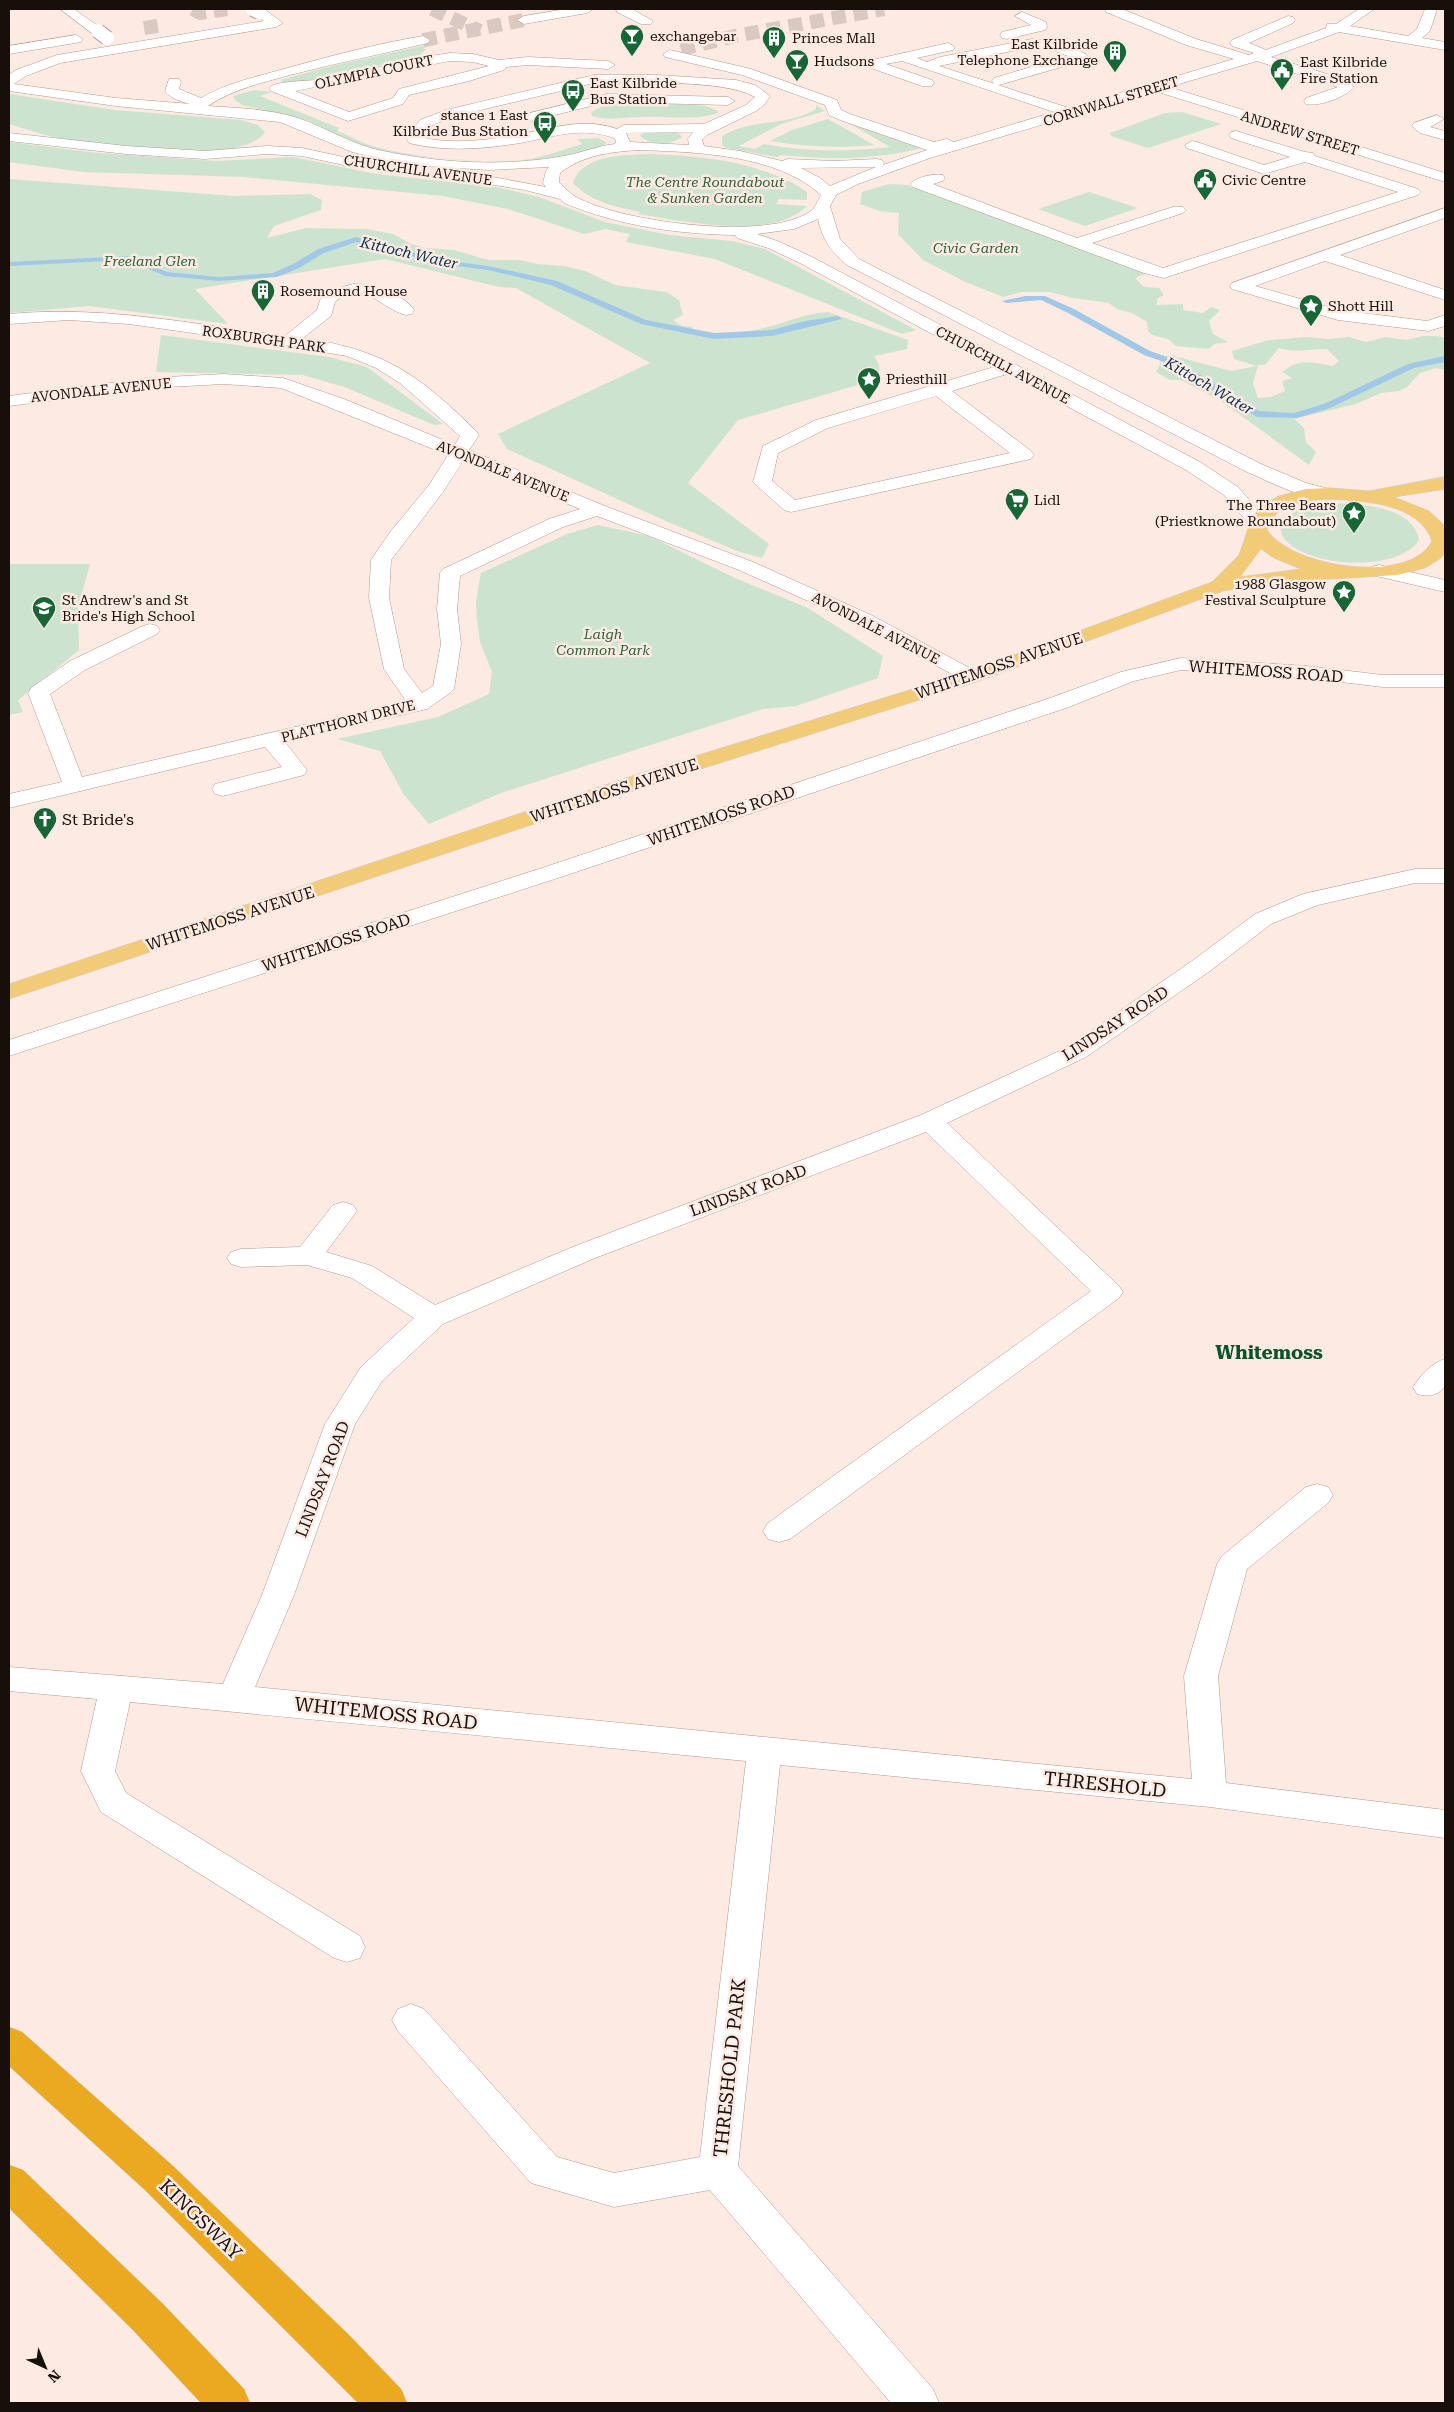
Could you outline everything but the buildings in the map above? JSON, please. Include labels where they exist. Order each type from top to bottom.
[{"type":"highway","name":"KINGSWAY","points":[[9,2043],[159,2178],[333,2348],[386,2403]]},
{"type":"highway","points":[[9,2182],[148,2317],[229,2403]]},
{"type":"main road","points":[[1362,496],[1445,483]]},
{"type":"main road","points":[[1326,494],[1362,496],[1402,505],[1424,515],[1438,528],[1443,538],[1435,553],[1420,563],[1395,570],[1379,571],[1351,571],[1306,564],[1282,555],[1265,543],[1258,526],[1259,518],[1271,507],[1290,499],[1326,494]]},
{"type":"main road","name":"WHITEMOSS AVENUE","points":[[1219,586],[1241,565],[1250,552],[1258,526]]},
{"type":"main road","name":"WHITEMOSS AVENUE","points":[[9,992],[658,775],[972,677],[1219,586],[1282,576],[1351,571]]},
{"type":"street","points":[[66,9],[104,38]]},
{"type":"street","points":[[524,20],[587,9]]},
{"type":"street","points":[[622,9],[646,21]]},
{"type":"street","points":[[1110,9],[1191,42],[1258,57],[1342,83],[1347,87],[1340,92],[1311,101]]},
{"type":"street","name":"CORNWALL STREET","points":[[732,231],[762,230],[794,224],[817,215],[827,201],[853,180],[925,155],[1258,57],[1338,28],[1368,9]]},
{"type":"street","points":[[1411,40],[1423,31],[1431,9]]},
{"type":"street","points":[[9,50],[104,38],[201,34],[276,22],[250,11]]},
{"type":"street","name":"CORNWALL STREET","points":[[1296,43],[1321,26],[1337,12]]},
{"type":"street","points":[[933,85],[873,64],[1040,27],[1041,25],[1022,16]]},
{"type":"street","points":[[1258,57],[1237,43],[1288,20]]},
{"type":"street","points":[[1321,26],[1445,46]]},
{"type":"street","points":[[9,60],[104,38]]},
{"type":"street","points":[[9,81],[21,73],[104,38]]},
{"type":"street","name":"OLYMPIA COURT","points":[[199,106],[209,97],[245,84],[328,60],[423,40]]},
{"type":"street","points":[[927,67],[940,61],[1032,43],[1054,46],[1081,57],[1000,81]]},
{"type":"street","points":[[499,64],[528,61],[646,64],[675,52],[746,72],[832,103],[834,112],[845,117],[934,147],[951,142],[962,145]]},
{"type":"street","points":[[903,56],[927,67],[1070,113]]},
{"type":"street","name":"OLYMPIA COURT","points":[[245,84],[302,92],[348,117],[398,101],[404,92],[494,70],[499,67],[499,64],[473,58],[429,59],[302,92]]},
{"type":"street","points":[[302,92],[427,65],[464,78]]},
{"type":"street","points":[[594,79],[657,79],[736,84],[760,92],[763,96],[756,105],[705,128],[606,130],[580,127],[554,129],[520,138],[456,144],[422,143],[414,140],[413,136],[418,128],[425,123],[452,112],[594,79]]},
{"type":"street","points":[[174,82],[172,91],[199,106]]},
{"type":"street","name":"CHURCHILL AVENUE","points":[[9,87],[112,102],[199,106],[252,114],[299,123],[336,141],[359,149],[416,160],[519,166],[568,160],[604,150],[621,148],[698,149],[752,159]]},
{"type":"street","name":"ANDREW STREET","points":[[1155,88],[1445,178]]},
{"type":"street","points":[[521,119],[607,98],[724,100],[756,105]]},
{"type":"street","name":"CHURCHILL AVENUE","points":[[244,151],[265,144],[274,136],[274,127],[268,121],[252,114]]},
{"type":"street","points":[[1438,119],[1420,126],[1425,130],[1445,136]]},
{"type":"street","points":[[416,134],[455,126]]},
{"type":"street","points":[[9,128],[64,143]]},
{"type":"street","points":[[698,149],[695,140],[705,128]]},
{"type":"street","points":[[606,130],[620,136],[623,141],[621,148]]},
{"type":"street","points":[[938,178],[918,184],[1150,270],[1164,273],[1176,271],[1413,192],[1236,135]]},
{"type":"street","name":"CHURCHILL AVENUE","points":[[9,137],[205,155],[244,151],[302,152],[388,169],[507,182],[561,195],[589,208],[622,218],[656,224],[732,231],[774,245],[796,255],[1214,479],[1231,491],[1258,526]]},
{"type":"street","points":[[1192,145],[1264,170],[1340,145]]},
{"type":"street","name":"CORNWALL STREET","points":[[752,159],[804,165],[867,164],[925,155]]},
{"type":"street","points":[[752,159],[808,177],[827,201]]},
{"type":"street","points":[[561,195],[553,188],[550,177],[553,171],[568,160]]},
{"type":"street","name":"CHURCHILL AVENUE","points":[[827,201],[826,223],[831,239],[853,262],[1254,468],[1299,488],[1326,494]]},
{"type":"street","points":[[1076,243],[1178,210]]},
{"type":"street","points":[[1445,213],[1238,286],[1338,315],[1428,326],[1445,320]]},
{"type":"street","points":[[1327,256],[1445,295]]},
{"type":"street","points":[[290,340],[324,312],[324,305],[328,297],[342,292],[368,289],[406,310]]},
{"type":"street","name":"ROXBURGH PARK","points":[[9,319],[73,315],[118,318],[290,340],[340,350],[380,363],[446,410],[470,435],[466,444],[458,452]]},
{"type":"street","points":[[938,389],[1025,455],[791,506],[762,482],[769,450],[822,424],[938,389],[1009,368]]},
{"type":"street","name":"AVONDALE AVENUE","points":[[9,401],[148,383],[224,379],[283,383],[338,403],[598,510],[746,566],[864,619],[972,677]]},
{"type":"street","points":[[419,704],[394,669],[379,598],[382,560],[398,534],[436,488],[458,452]]},
{"type":"street","name":"PLATTHORN DRIVE","points":[[9,801],[419,704],[443,689],[451,644],[447,609],[450,573],[556,524],[598,510]]},
{"type":"street","points":[[1379,571],[1445,586]]},
{"type":"street","points":[[74,785],[39,693],[52,680],[85,660],[150,630]]},
{"type":"street","name":"WHITEMOSS ROAD","points":[[9,1048],[556,871],[1061,702],[1128,676],[1181,664],[1307,672],[1383,681],[1445,681]]},
{"type":"street","points":[[223,789],[282,776],[296,770],[271,740]]},
{"type":"street","name":"LINDSAY ROAD","points":[[236,1698],[244,1673],[278,1595],[340,1424],[371,1374],[433,1317],[585,1252],[930,1121],[1077,1052],[1201,966],[1263,918],[1311,899],[1415,876],[1445,876]]},
{"type":"street","points":[[779,1531],[1109,1292],[930,1121]]},
{"type":"street","points":[[308,1256],[343,1211]]},
{"type":"street","points":[[241,1258],[308,1256],[362,1272],[433,1317]]},
{"type":"street","points":[[1210,1794],[1201,1676],[1234,1564],[1318,1494]]},
{"type":"street","name":"WHITEMOSS ROAD","points":[[9,1679],[236,1698],[764,1750]]},
{"type":"street","points":[[116,1688],[98,1771],[113,1802],[347,1947]]},
{"type":"street","name":"THRESHOLD","points":[[764,1750],[1210,1794],[1445,1824]]},
{"type":"street","name":"THRESHOLD PARK","points":[[764,1750],[718,2171],[918,2403]]},
{"type":"street","points":[[411,2020],[546,2171],[614,2190],[718,2171]]},
{"type":"green space","points":[[431,44],[436,45],[423,48],[426,50],[418,56],[301,84],[287,84],[280,80],[328,67]]},
{"type":"green space","points":[[254,90],[272,92],[260,96],[339,128],[337,131],[367,144],[407,154],[442,158],[412,156],[375,150],[353,143],[309,121],[242,105],[233,96]]},
{"type":"green space","points":[[9,94],[115,110],[241,120],[258,125],[265,132],[252,142],[232,148],[206,151],[149,150],[70,141],[9,124]]},
{"type":"green space","points":[[642,103],[706,106],[718,111],[718,113],[690,118],[611,119],[592,116],[591,112],[605,105]]},
{"type":"green space","points":[[816,105],[825,111],[781,124],[739,146],[755,149],[764,144],[795,149],[827,150],[890,147],[845,121],[923,148],[869,157],[818,158],[781,155],[777,157],[727,148],[722,145],[722,136],[733,130],[805,115],[816,109]]},
{"type":"green space","points":[[1182,112],[1221,124],[1148,148],[1111,136],[1110,133],[1165,113]]},
{"type":"green space","points":[[828,119],[874,145],[796,145],[770,141],[792,130]]},
{"type":"green space","points":[[648,131],[678,132],[682,137],[673,142],[654,143],[643,139],[640,135]]},
{"type":"green space","points":[[598,138],[607,143],[600,147],[545,160],[504,163],[478,161],[514,161],[536,158],[582,144],[577,139]]},
{"type":"green space","points":[[9,142],[98,153],[217,161],[293,157],[377,174],[496,187],[539,197],[605,222],[669,235],[732,241],[765,249],[916,330],[902,334],[715,259],[626,242],[630,234],[605,229],[584,234],[508,209],[443,196],[244,177],[83,172],[9,162]]},
{"type":"green space","name":"The Centre Roundabout & Sunken Garden","points":[[651,154],[712,159],[752,167],[790,182],[807,192],[807,200],[779,199],[776,204],[807,206],[792,217],[772,223],[750,226],[702,224],[638,214],[640,212],[613,206],[587,195],[573,183],[578,173],[585,166],[595,161],[618,156]]},
{"type":"green space","name":"Freeland Glen","points":[[9,179],[234,196],[310,194],[322,200],[321,210],[274,226],[267,238],[306,228],[366,229],[393,234],[411,244],[425,248],[454,250],[488,260],[520,260],[537,264],[564,266],[585,271],[615,285],[666,292],[679,300],[683,315],[673,320],[682,326],[693,327],[690,334],[716,335],[743,332],[769,327],[811,314],[828,312],[908,340],[907,349],[874,356],[879,368],[879,373],[875,380],[738,420],[688,483],[769,544],[762,558],[737,551],[668,522],[507,449],[498,434],[650,363],[516,288],[499,287],[385,259],[195,289],[228,324],[89,306],[9,313]]},
{"type":"green space","name":"Civic Garden","points":[[889,184],[907,185],[1148,273],[1135,278],[1144,287],[1159,288],[1164,295],[1158,298],[1156,305],[1183,304],[1183,310],[1203,313],[1211,307],[1220,310],[1209,321],[1213,334],[1228,342],[1214,344],[1209,349],[1176,346],[1168,339],[1152,335],[1148,331],[1147,322],[1132,313],[1117,309],[1109,303],[1073,298],[1050,292],[1021,292],[1003,297],[963,281],[923,260],[898,234],[899,213],[880,211],[860,204],[862,192]]},
{"type":"green space","points":[[1089,192],[1138,208],[1085,226],[1038,209]]},
{"type":"green space","points":[[161,335],[329,357],[367,367],[443,424],[434,425],[347,388],[303,375],[156,372]]},
{"type":"green space","points":[[1423,336],[1445,338],[1445,370],[1436,368],[1420,373],[1407,387],[1399,391],[1381,393],[1356,404],[1294,419],[1304,428],[1306,442],[1316,452],[1309,465],[1221,401],[1181,380],[1170,380],[1156,372],[1164,357],[1170,355],[1231,371],[1257,366],[1234,359],[1232,351],[1269,340],[1307,337],[1329,339],[1349,337],[1366,342],[1385,337],[1406,340]],"holes":[[[1279,348],[1297,351],[1327,349],[1339,361],[1333,366],[1313,362],[1294,365],[1282,372],[1292,378],[1282,381],[1285,391],[1271,397],[1258,398],[1253,383],[1258,365],[1265,365]]]},
{"type":"green space","points":[[1333,503],[1371,506],[1397,514],[1407,520],[1415,529],[1419,540],[1408,551],[1392,558],[1373,562],[1351,562],[1330,560],[1310,555],[1294,547],[1283,537],[1280,526],[1290,515],[1310,506]]},
{"type":"green space","name":"Laigh Common Park","points":[[598,525],[649,536],[735,578],[808,608],[883,656],[878,678],[796,706],[763,709],[501,793],[429,824],[404,795],[380,751],[337,739],[438,717],[489,694],[492,672],[480,642],[477,620],[476,601],[481,573],[567,534]]},
{"type":"green space","name":"St Andrew's and St Bride's High School","points":[[9,564],[90,564],[78,607],[79,650],[18,700],[23,712],[9,715]]},
{"type":"waterway","name":"Kittoch Water","points":[[9,264],[129,258],[165,274],[219,279],[274,275],[296,266],[321,251],[356,239],[441,262],[488,268],[554,283],[644,322],[714,336],[772,333],[805,324],[838,319]]},
{"type":"waterway","name":"Kittoch Water","points":[[1006,301],[1042,298],[1071,311],[1147,353],[1173,362],[1257,414],[1294,416],[1327,406],[1411,366],[1445,359]]},
{"type":"tunnel","points":[[193,9],[200,13],[227,9]]},
{"type":"tunnel","points":[[432,9],[477,29]]},
{"type":"tunnel","points":[[681,49],[735,36],[884,9]]},
{"type":"tunnel","points":[[477,29],[524,20]]},
{"type":"tunnel","points":[[144,28],[163,25]]},
{"type":"tunnel","points":[[423,40],[477,29]]},
{"type":"place","name":"exchangebar","points":[[632,57]]},
{"type":"place","name":"Princes Mall","points":[[774,59]]},
{"type":"place","name":"East Kilbride Telephone Exchange","points":[[1115,73]]},
{"type":"place","name":"Hudsons","points":[[797,82]]},
{"type":"place","name":"East Kilbride Fire Station","points":[[1282,91]]},
{"type":"place","name":"East Kilbride Bus Station","points":[[573,112]]},
{"type":"place","name":"stance 1 East Kilbride Bus Station","points":[[545,144]]},
{"type":"place","name":"Civic Centre","points":[[1205,201]]},
{"type":"place","name":"Rosemound House","points":[[263,312]]},
{"type":"place","name":"Shott Hill","points":[[1311,327]]},
{"type":"place","name":"Priesthill","points":[[869,400]]},
{"type":"place","name":"Lidl","points":[[1017,521]]},
{"type":"place","name":"The Three Bears (Priestknowe Roundabout)","points":[[1354,534]]},
{"type":"place","name":"1988 Glasgow Festival Sculpture","points":[[1344,613]]},
{"type":"place","name":"St Andrew's and St Bride's High School","points":[[44,629]]},
{"type":"place","name":"St Bride's","points":[[45,840]]},
{"type":"district","name":"Whitemoss","points":[[1269,1352]]}]
